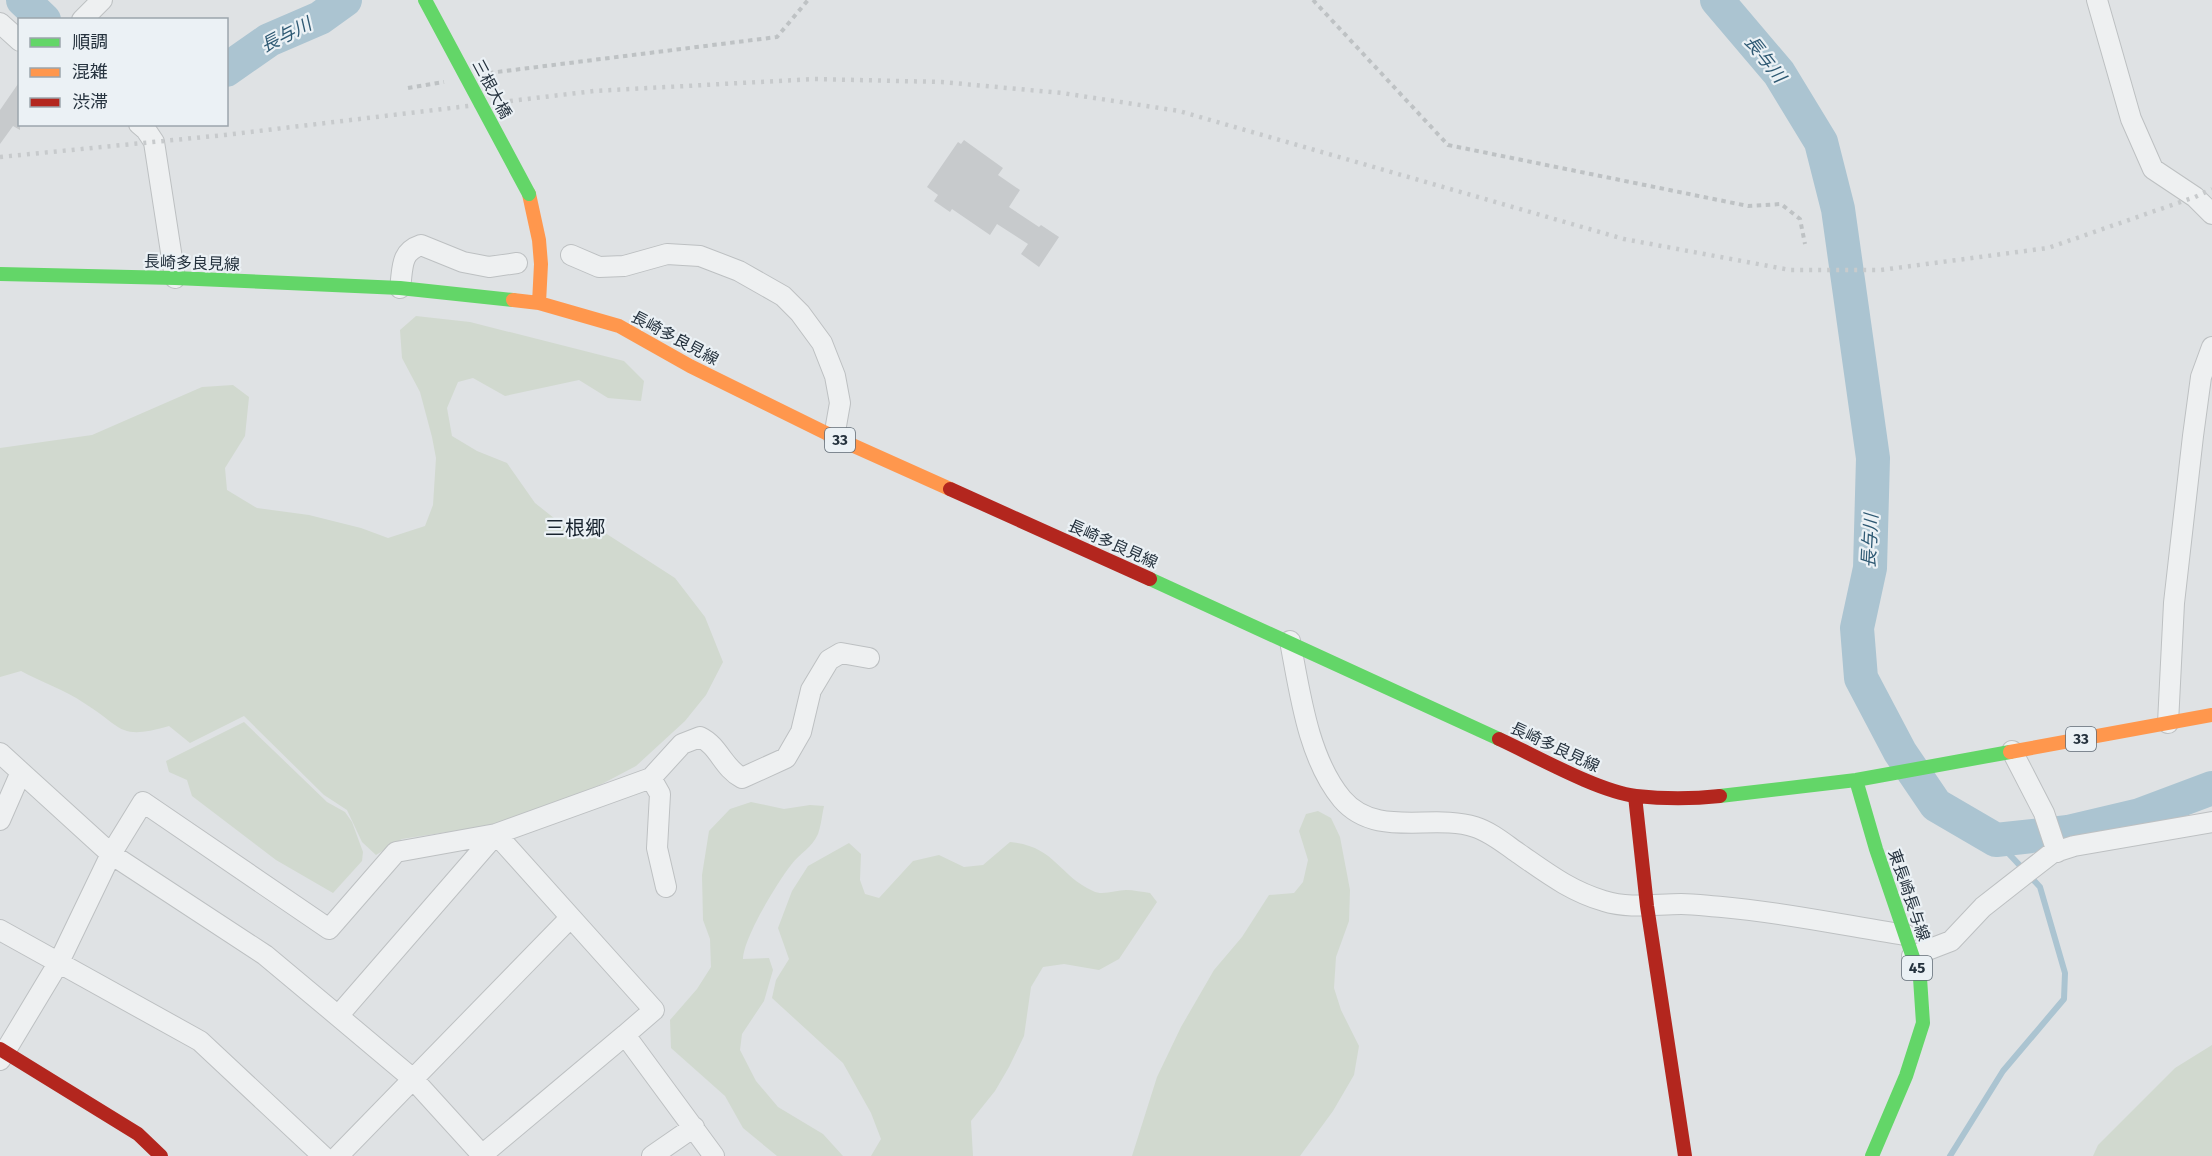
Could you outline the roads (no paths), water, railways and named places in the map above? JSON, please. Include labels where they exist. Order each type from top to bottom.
[{"type":"main road","name":"三根大橋","points":[[425,0],[529,194],[540,248],[539,303]]},
{"type":"main road","name":"長崎多良見線","points":[[0,274],[175,278],[400,288],[539,303],[619,326],[690,366],[834,437],[1290,642],[1596,784],[1635,796],[1700,798],[1856,780],[2212,715]]},
{"type":"main road","name":"東長崎長与線","points":[[1856,780],[1876,849],[1920,978],[1923,1023],[1906,1076],[1872,1156]]},
{"type":"main road","points":[[1635,796],[1647,906],[1685,1156]]},
{"type":"main road","points":[[2,1054],[138,1134],[161,1156]]},
{"type":"street","points":[[2097,0],[2131,119],[2153,169],[2195,197],[2212,214]]},
{"type":"street","points":[[0,23],[18,39]]},
{"type":"street","points":[[141,126],[154,142],[175,278]]},
{"type":"street","points":[[400,288],[405,257],[410,249],[422,245],[471,264],[489,267],[517,263]]},
{"type":"street","points":[[571,255],[599,267],[624,266],[667,254],[700,256],[739,270],[783,296],[800,313],[822,343],[835,376],[840,403],[834,437]]},
{"type":"street","points":[[2168,723],[2174,603],[2193,436],[2201,377],[2212,347]]},
{"type":"street","points":[[1290,642],[1302,705],[1322,769],[1342,800],[1360,815],[1385,822],[1455,824],[1476,827],[1496,837],[1572,890],[1607,902],[1647,906],[1680,904],[1730,908],[1906,935]]},
{"type":"street","points":[[2,1054],[59,962],[111,854],[143,802],[329,929],[396,852],[496,834],[651,778],[682,744],[699,737],[711,742],[731,772],[742,778],[786,758],[801,732],[811,690],[829,660],[841,653],[869,658]]},
{"type":"street","points":[[2013,751],[2044,813],[2057,851]]},
{"type":"street","points":[[0,753],[111,854],[265,955],[413,1078],[483,1155],[654,1010],[496,834]]},
{"type":"street","points":[[0,820],[21,772]]},
{"type":"street","points":[[651,778],[660,794],[657,848],[666,887]]},
{"type":"street","points":[[1912,956],[1951,941],[1983,907],[2057,851],[2212,822]]},
{"type":"street","points":[[338,1016],[496,834]]},
{"type":"street","points":[[338,1156],[570,918]]},
{"type":"street","points":[[0,930],[200,1041],[323,1156]]},
{"type":"street","points":[[625,1035],[714,1156]]},
{"type":"street","points":[[652,1156],[694,1127]]},
{"type":"waterway","name":"長与川","points":[[23,0],[42,18]]},
{"type":"waterway","name":"長与川","points":[[228,69],[269,40],[320,18],[345,0]]},
{"type":"waterway","name":"長与川","points":[[1717,0],[1779,73],[1821,142],[1838,209],[1873,458],[1870,568],[1857,628],[1861,678],[1900,752],[1936,805],[1996,840],[2068,832],[2140,815],[2212,788]]},
{"type":"waterway","points":[[1950,1156],[2003,1071],[2064,999],[2065,973],[2040,887],[1996,840]]},
{"type":"railway","points":[[0,157],[225,135],[594,91],[814,79],[942,82],[1062,93],[1179,111],[1624,239],[1790,270],[1881,270],[2048,248],[2212,189]]},
{"type":"district","name":"三根郷","points":[[575,528]]}]
